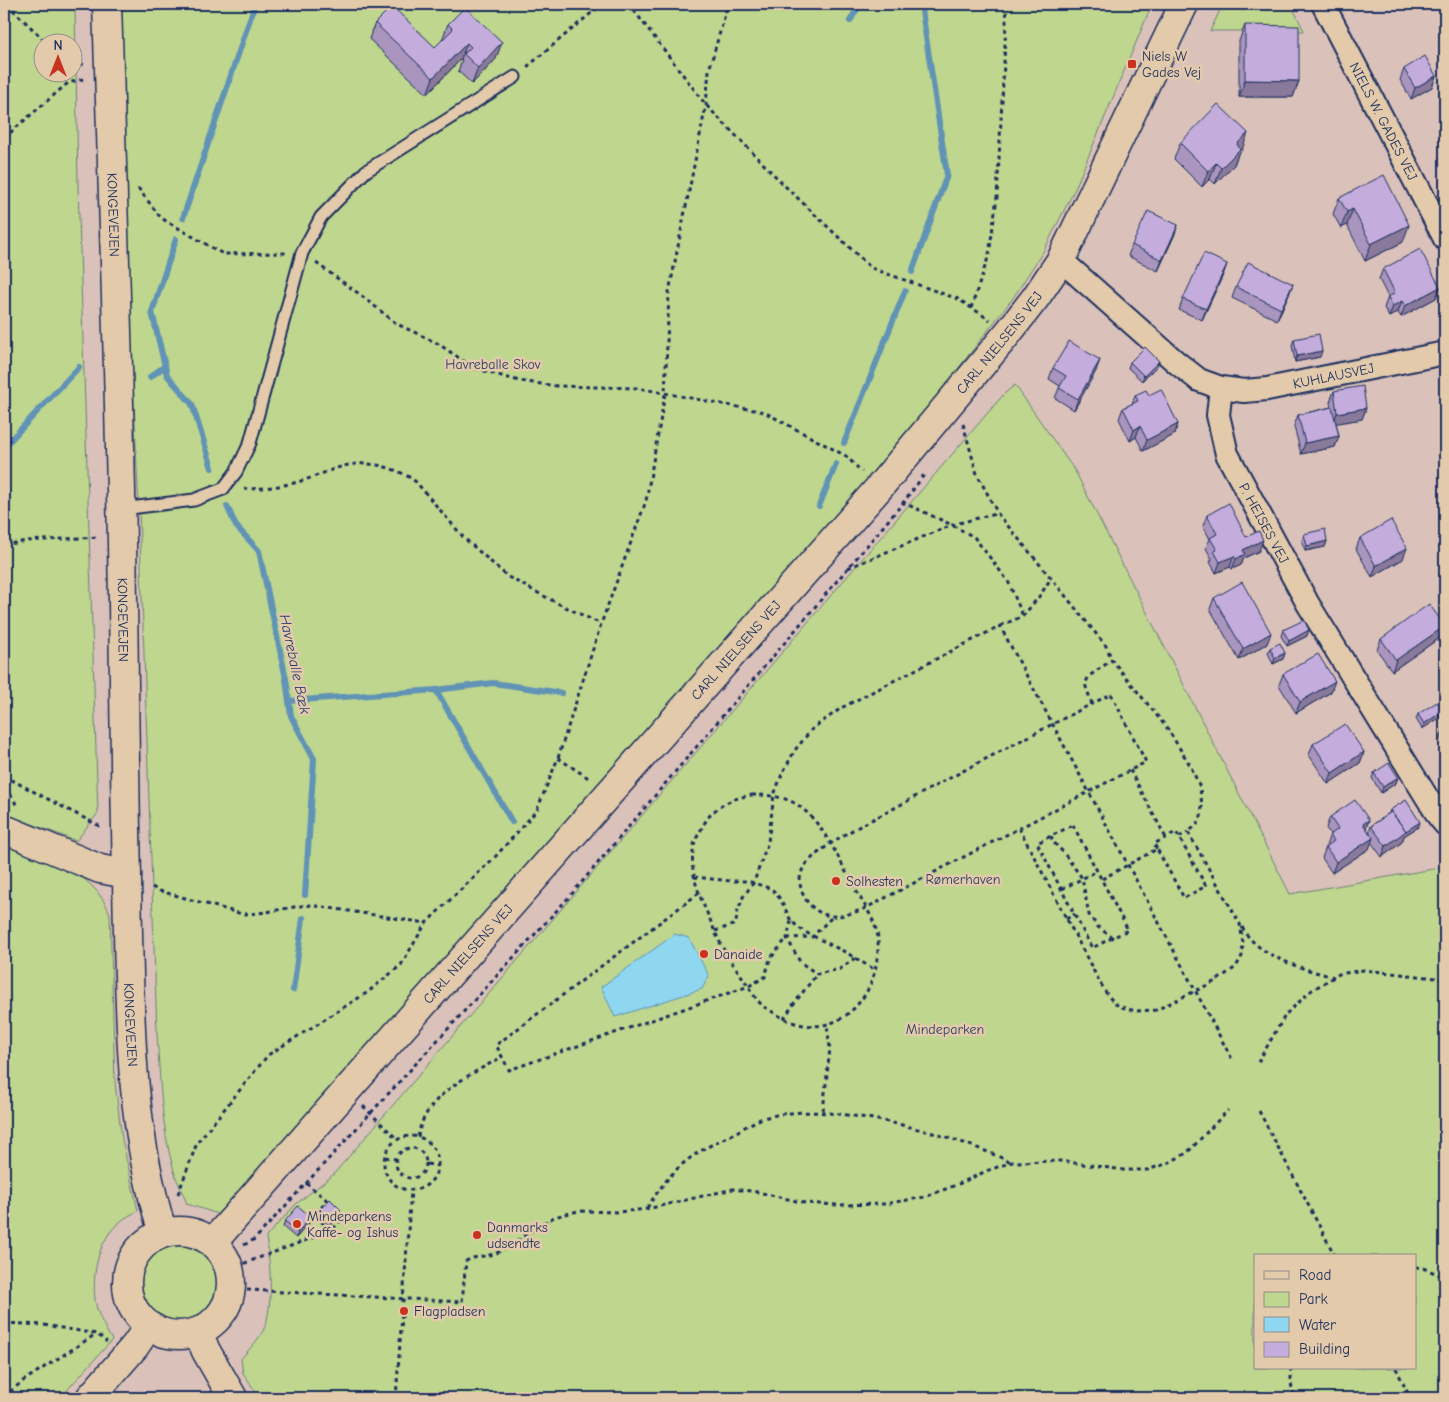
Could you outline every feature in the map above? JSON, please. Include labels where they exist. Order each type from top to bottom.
[{"type":"street","name":"KONGEVEJEN","points":[[107,4],[122,508],[126,874],[130,1032],[139,1133],[162,1233]]},
{"type":"street","name":"CARL NIELSENS VEJ","points":[[224,1265],[609,793],[878,489],[1036,296],[1061,260],[1184,4]]},
{"type":"street","name":"NIELS W. GADES VEJ","points":[[1323,4],[1445,239]]},
{"type":"street","points":[[1061,260],[1176,362],[1199,380],[1221,388]]},
{"type":"street","name":"KUHLAUSVEJ","points":[[1221,388],[1244,391],[1267,389],[1445,353]]},
{"type":"street","name":"P. HEISES VEJ","points":[[1221,388],[1218,415],[1228,454],[1308,604],[1445,824]]},
{"type":"street","points":[[4,829],[100,869],[126,874]]},
{"type":"street","points":[[189,1232],[201,1236],[224,1265],[228,1302],[221,1315],[211,1325],[198,1332],[183,1336],[167,1334],[148,1327],[138,1317],[130,1304],[126,1290],[126,1275],[130,1261],[138,1249],[149,1239],[162,1233],[189,1232]]},
{"type":"street","points":[[90,1398],[148,1327]]},
{"type":"street","points":[[198,1332],[206,1351],[233,1398]]},
{"type":"lane","points":[[122,508],[194,500],[223,489],[236,472],[250,443],[302,254],[321,217],[366,172],[515,77]]},
{"type":"path","points":[[7,4],[36,32]]},
{"type":"path","points":[[515,77],[602,4]]},
{"type":"path","points":[[629,4],[706,104],[785,186],[871,268],[958,299],[1008,332]]},
{"type":"path","points":[[176,1199],[197,1144],[268,1055],[368,992],[401,965],[426,923],[496,856],[537,810],[558,758],[601,624],[646,501],[665,394],[669,292],[706,104],[709,70],[728,4]]},
{"type":"path","points":[[971,308],[989,255],[997,197],[1007,4]]},
{"type":"path","points":[[4,138],[68,84],[109,71]]},
{"type":"path","points":[[135,184],[161,218],[223,254],[270,252],[302,254],[358,293],[397,324],[437,342],[474,368],[519,381],[557,386],[638,388],[764,412],[846,456],[888,497],[952,525],[974,537],[1008,581],[1023,616]]},
{"type":"path","points":[[957,431],[963,423],[977,474],[998,514],[1106,646],[1112,660],[1167,728],[1194,774],[1200,787],[1201,818],[1198,825],[1179,837]]},
{"type":"path","points":[[223,489],[249,489],[299,482],[345,466],[374,464],[392,469],[409,476],[416,482],[464,538],[508,577],[601,624]]},
{"type":"path","points":[[224,1265],[255,1239],[570,896],[903,503],[927,471]]},
{"type":"path","points":[[848,568],[952,525],[998,514]]},
{"type":"path","points":[[4,545],[28,541],[122,536]]},
{"type":"path","points":[[715,932],[736,923],[737,913],[743,897],[754,882],[768,842],[774,795],[782,774],[794,750],[813,728],[843,707],[1023,616],[1051,578]]},
{"type":"path","points":[[1000,626],[1233,1061]]},
{"type":"path","points":[[1092,704],[1085,684],[1089,676],[1112,660]]},
{"type":"path","points":[[1111,694],[1146,762],[866,908],[846,915],[832,916],[818,912],[810,906],[803,896],[800,882],[802,871],[807,862],[830,844],[1052,724],[1111,694]]},
{"type":"path","points":[[558,758],[609,793]]},
{"type":"path","points":[[1130,770],[1166,838]]},
{"type":"path","points":[[4,776],[126,840]]},
{"type":"path","points":[[752,795],[774,795],[798,806],[816,824],[830,844],[866,908],[878,936],[878,955],[870,986],[860,1002],[845,1017],[827,1025],[807,1026],[784,1019],[763,1006],[724,950],[694,877],[694,846],[705,821],[712,812],[729,800],[740,796],[752,795]]},
{"type":"path","points":[[1073,825],[1128,930],[1092,948],[1049,864],[1037,844],[1073,825]]},
{"type":"path","points":[[1019,828],[1108,996],[1118,1006],[1135,1011],[1156,1010],[1223,978],[1236,968],[1242,956],[1243,942],[1240,924]]},
{"type":"path","points":[[1176,832],[1179,837],[1206,886],[1184,898],[1154,844],[1176,832]]},
{"type":"path","points":[[1188,832],[1245,934],[1258,946],[1300,968],[1334,977]]},
{"type":"path","points":[[1051,836],[1053,842],[1063,852],[1082,878],[1089,916],[1098,927],[1113,938]]},
{"type":"path","points":[[1102,880],[1157,849]]},
{"type":"path","points":[[1040,868],[1049,864]]},
{"type":"path","points":[[1062,889],[1097,871]]},
{"type":"path","points":[[126,874],[160,891],[242,914],[256,914],[310,905],[426,923]]},
{"type":"path","points":[[694,877],[754,882],[772,889],[781,900],[791,921],[803,932],[875,970]]},
{"type":"path","points":[[699,893],[496,1045],[509,1070],[748,986],[765,977],[770,959],[787,938],[791,921]]},
{"type":"path","points":[[1066,919],[1075,914]]},
{"type":"path","points":[[787,938],[812,937],[832,916]]},
{"type":"path","points":[[787,938],[800,962],[817,974]]},
{"type":"path","points":[[784,1019],[817,974],[840,969],[855,958]]},
{"type":"path","points":[[1258,1062],[1286,1014],[1312,990],[1338,974],[1364,970],[1445,979]]},
{"type":"path","points":[[823,1111],[830,1048],[827,1025]]},
{"type":"path","points":[[418,1137],[423,1120],[436,1102],[452,1086],[502,1056]]},
{"type":"path","points":[[224,1265],[403,1299],[462,1302],[466,1261],[495,1254],[554,1217],[578,1211],[618,1212],[647,1209],[733,1189],[758,1192],[805,1203],[840,1206],[884,1204],[925,1197],[1012,1162],[1062,1161],[1123,1170],[1147,1170],[1187,1154],[1228,1110]]},
{"type":"path","points":[[647,1209],[662,1185],[682,1164],[705,1147],[758,1120],[790,1113],[823,1111],[876,1118],[910,1126],[983,1149],[1012,1162]]},
{"type":"path","points":[[1259,1111],[1334,1254]]},
{"type":"path","points":[[370,1112],[398,1140]]},
{"type":"path","points":[[411,1136],[418,1137],[425,1140],[436,1151],[438,1166],[432,1180],[418,1189],[403,1188],[390,1180],[384,1165],[385,1157],[387,1150],[398,1140],[411,1136]]},
{"type":"path","points":[[415,1148],[424,1154],[427,1164],[419,1177],[409,1179],[400,1173],[396,1159],[402,1151],[415,1148]]},
{"type":"path","points":[[385,1157],[396,1159]]},
{"type":"path","points":[[427,1164],[438,1166]]},
{"type":"path","points":[[224,1265],[331,1231],[345,1216],[306,1183]]},
{"type":"path","points":[[396,1398],[411,1190]]},
{"type":"path","points":[[328,1200],[314,1214],[331,1231]]},
{"type":"path","points":[[1416,1267],[1445,1277]]},
{"type":"path","points":[[4,1323],[44,1325],[97,1334],[126,1356]]},
{"type":"path","points":[[4,1397],[23,1381],[97,1334]]},
{"type":"path","points":[[1291,1370],[1291,1384],[1295,1398]]},
{"type":"path","points":[[1397,1370],[1410,1398]]},
{"type":"green space","points":[[4,4],[75,4],[75,32],[32,32],[32,82],[76,82],[98,813],[76,841],[4,813]]},
{"type":"green space","name":"Havreballe Skov","points":[[117,4],[1152,4],[1074,191],[1044,250],[1013,298],[916,423],[788,574],[218,1214],[187,1204],[175,1175],[166,1137],[160,1085],[139,509],[119,86]]},
{"type":"green space","points":[[1223,4],[1291,4],[1304,31],[1210,31]]},
{"type":"green space","name":"Rømerhaven","points":[[1015,385],[1075,471],[1290,894],[1445,867],[1445,1398],[260,1398],[243,1373],[241,1359],[260,1336],[267,1320],[270,1300],[270,1278],[266,1237],[296,1204],[333,1175],[1004,394]]},
{"type":"green space","points":[[4,841],[51,859],[80,875],[102,899],[110,914],[115,1083],[122,1139],[138,1211],[113,1228],[98,1257],[94,1290],[95,1300],[102,1321],[112,1340],[60,1398],[4,1398]]},
{"type":"green space","points":[[179,1246],[193,1249],[206,1257],[214,1270],[217,1284],[214,1298],[206,1311],[193,1319],[179,1322],[165,1319],[152,1311],[144,1298],[141,1284],[144,1270],[152,1257],[165,1249]]},
{"type":"water","points":[[675,934],[689,938],[709,976],[702,989],[615,1017],[601,987]]},
{"type":"building","points":[[392,6],[435,47],[453,29],[448,24],[465,7],[502,42],[478,68],[464,54],[471,47],[467,43],[433,78],[375,23]]},
{"type":"building","points":[[1245,25],[1299,26],[1299,81],[1245,80]]},
{"type":"building","points":[[1425,56],[1436,76],[1415,88],[1404,69]]},
{"type":"building","points":[[1218,104],[1248,133],[1237,144],[1240,149],[1221,168],[1216,163],[1208,171],[1180,143]]},
{"type":"building","points":[[1384,175],[1409,225],[1371,244],[1353,209],[1347,212],[1339,198]]},
{"type":"building","points":[[1148,211],[1178,225],[1162,260],[1132,245]]},
{"type":"building","points":[[1420,249],[1440,287],[1405,306],[1402,301],[1393,306],[1388,297],[1395,293],[1383,269]]},
{"type":"building","points":[[1204,253],[1227,264],[1206,309],[1183,299]]},
{"type":"building","points":[[1248,262],[1293,284],[1281,309],[1236,287]]},
{"type":"building","points":[[1319,334],[1322,351],[1297,356],[1294,339]]},
{"type":"building","points":[[1069,341],[1100,360],[1078,399],[1059,388],[1066,376],[1053,368]]},
{"type":"building","points":[[1145,347],[1159,361],[1144,376],[1130,362]]},
{"type":"building","points":[[1363,386],[1366,408],[1337,413],[1334,391]]},
{"type":"building","points":[[1161,389],[1178,424],[1147,440],[1140,426],[1134,430],[1123,408],[1138,401],[1135,395],[1146,390],[1149,395]]},
{"type":"building","points":[[1332,407],[1339,436],[1305,443],[1298,415]]},
{"type":"building","points":[[1229,503],[1246,537],[1259,531],[1263,540],[1243,550],[1245,554],[1236,559],[1234,556],[1220,562],[1214,551],[1217,550],[1210,538],[1217,534],[1207,515]]},
{"type":"building","points":[[1391,520],[1407,548],[1376,566],[1360,538]]},
{"type":"building","points":[[1325,529],[1327,541],[1307,546],[1304,534]]},
{"type":"building","points":[[1242,582],[1271,633],[1243,649],[1214,598]]},
{"type":"building","points":[[1429,604],[1445,626],[1396,660],[1381,639]]},
{"type":"building","points":[[1304,620],[1309,630],[1289,641],[1283,630]]},
{"type":"building","points":[[1280,643],[1285,653],[1275,658],[1270,648]]},
{"type":"building","points":[[1318,654],[1335,681],[1300,702],[1283,674]]},
{"type":"building","points":[[1437,702],[1443,711],[1424,724],[1418,714]]},
{"type":"building","points":[[1345,724],[1364,752],[1332,773],[1313,744]]},
{"type":"building","points":[[1389,763],[1398,777],[1383,787],[1374,773]]},
{"type":"building","points":[[1355,800],[1369,820],[1363,824],[1373,838],[1336,862],[1326,847],[1334,841],[1330,835],[1338,829],[1330,817]]},
{"type":"building","points":[[1406,800],[1420,822],[1406,831],[1390,810]]},
{"type":"building","points":[[1391,812],[1406,831],[1386,846],[1371,826]]},
{"type":"building","points":[[330,1199],[341,1210],[332,1221],[320,1209]]},
{"type":"building","points":[[298,1206],[311,1217],[298,1232],[285,1221]]},
{"type":"waterway","points":[[183,218],[255,4]]},
{"type":"waterway","points":[[850,21],[860,4]]},
{"type":"waterway","points":[[912,272],[947,175],[921,4]]},
{"type":"waterway","points":[[176,239],[152,312],[167,375],[192,404],[212,468]]},
{"type":"waterway","points":[[844,443],[905,291]]},
{"type":"waterway","points":[[150,377],[165,366]]},
{"type":"waterway","points":[[4,447],[79,367]]},
{"type":"waterway","points":[[819,506],[836,464]]},
{"type":"waterway","name":"Havreballe Bæk","points":[[227,506],[236,526],[259,551],[286,679],[291,716],[314,759],[305,895]]},
{"type":"waterway","points":[[436,690],[493,683],[562,693]]},
{"type":"waterway","points":[[289,701],[436,690],[512,822]]},
{"type":"waterway","name":"Havreballe Bæk","points":[[293,990],[303,918]]},
{"type":"place","name":"Niels W Gades Vej","points":[[1132,64]]},
{"type":"place","name":"Solhesten","points":[[836,881]]},
{"type":"place","name":"Danaide","points":[[704,954]]},
{"type":"place","name":"Mindeparkens Kaffe- og Ishus","points":[[297,1224]]},
{"type":"place","name":"Danmarks udsendte","points":[[477,1235]]},
{"type":"place","name":"Flagpladsen","points":[[404,1311]]},
{"type":"park label","name":"Mindeparken","points":[[945,1029]]}]
